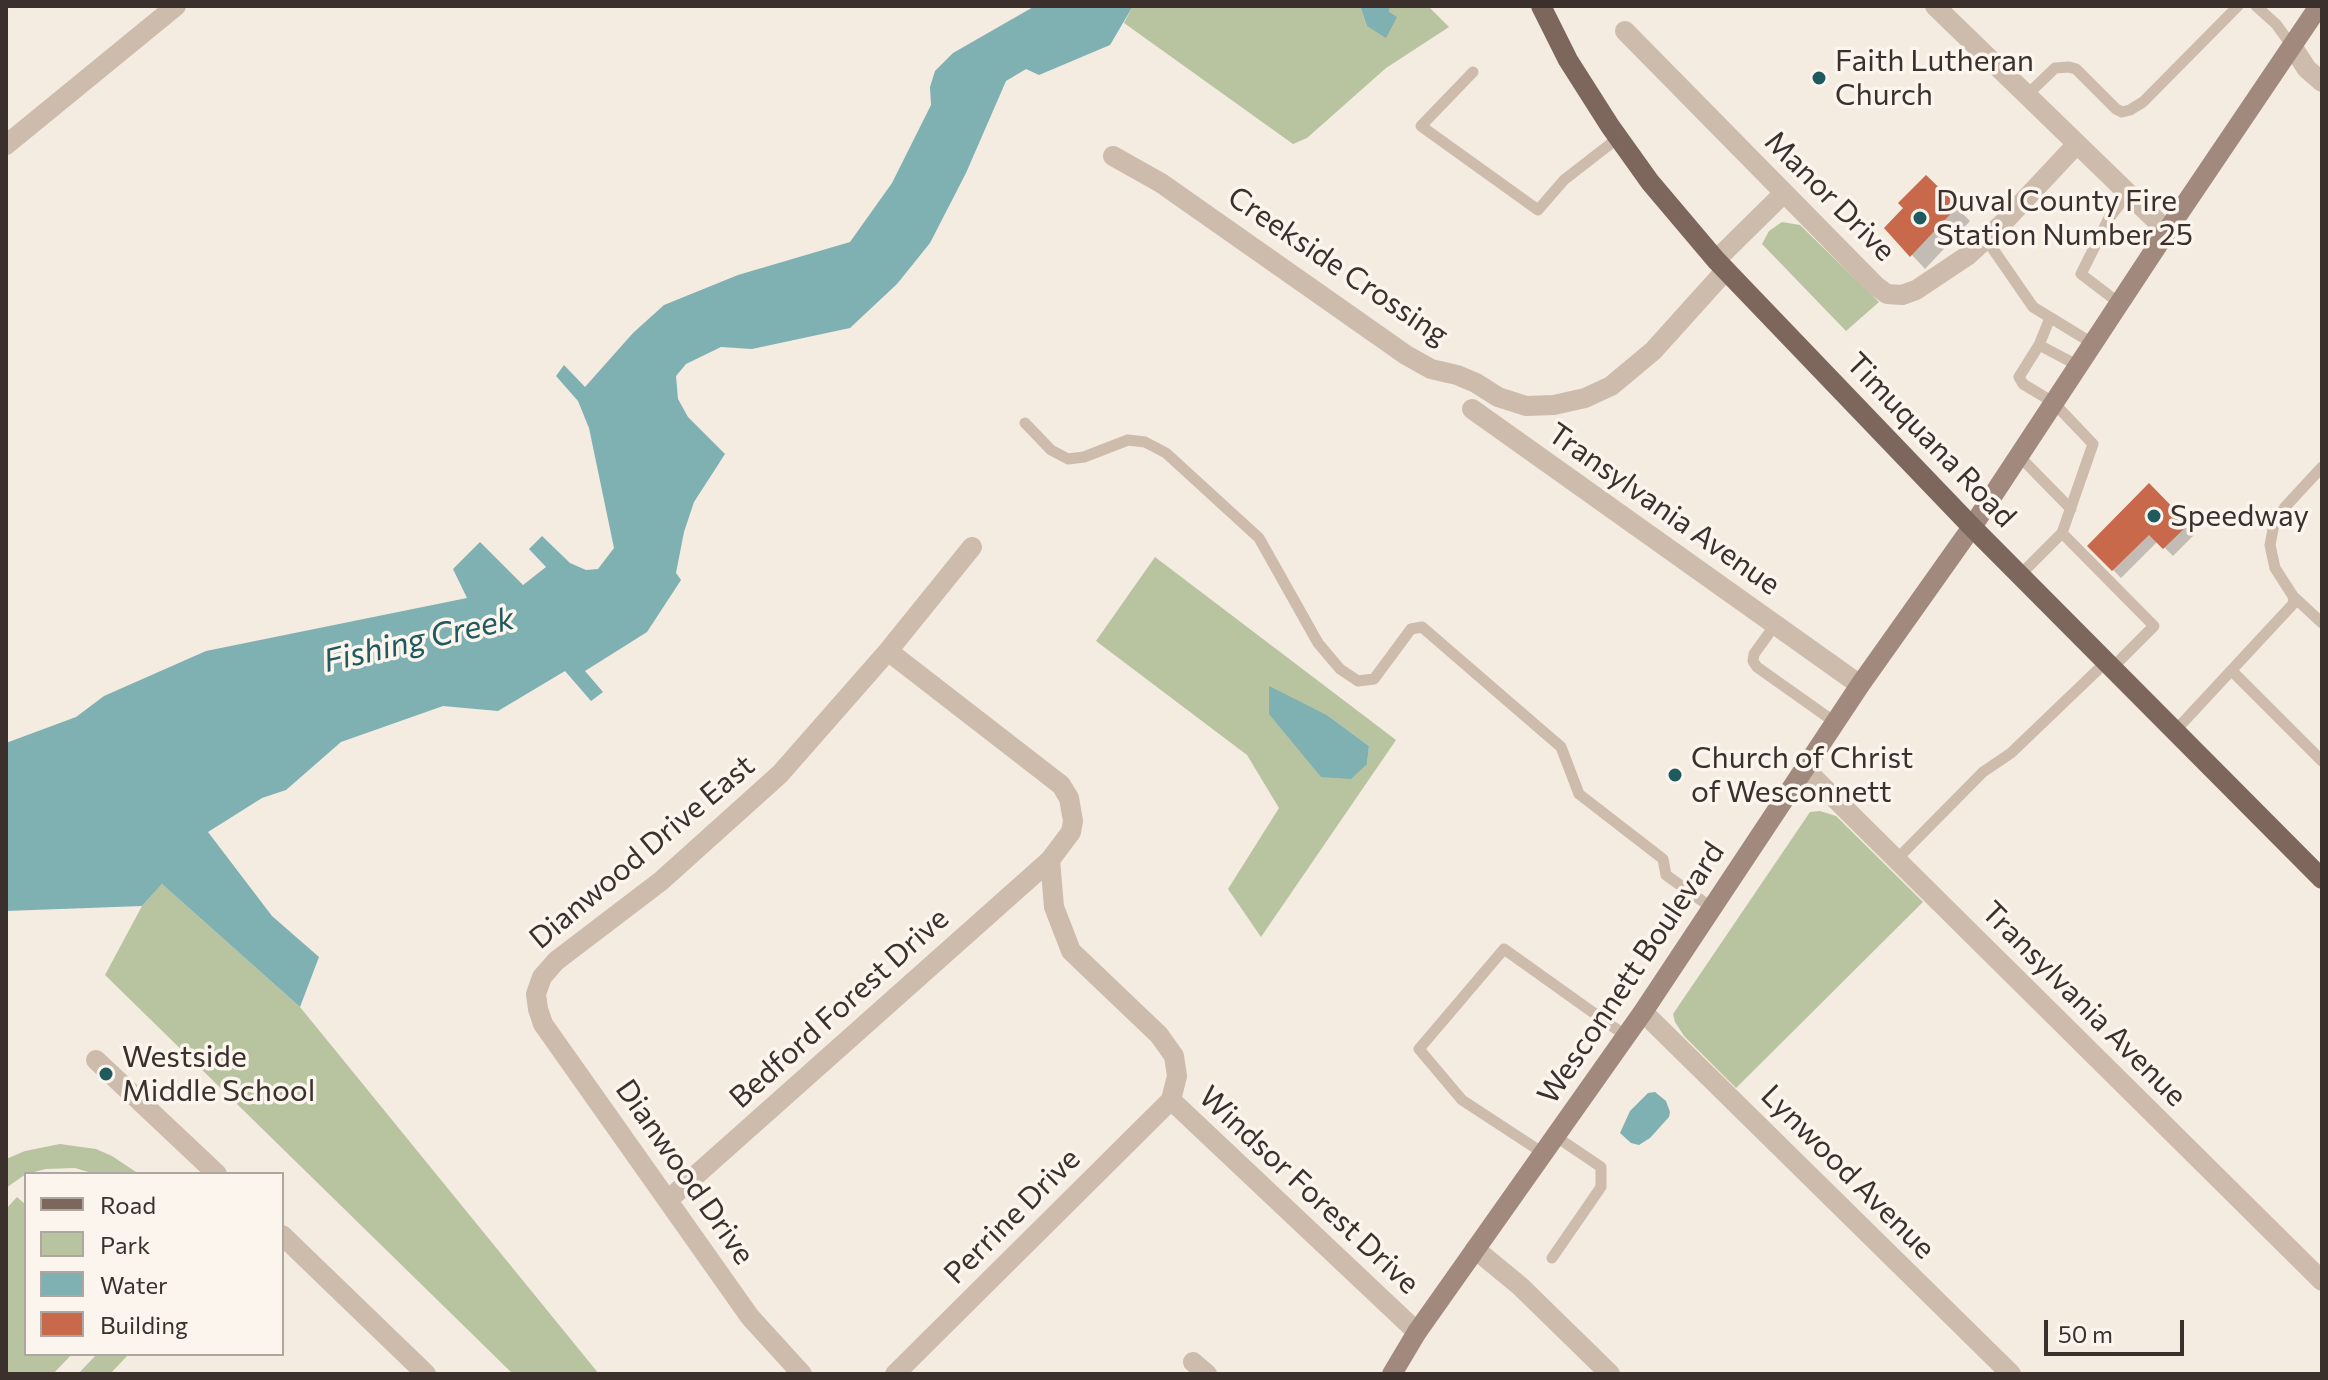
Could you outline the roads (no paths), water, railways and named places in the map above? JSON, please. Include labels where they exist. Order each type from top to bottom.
[{"type":"main road","name":"Timuquana Road","points":[[1541,6],[1568,60],[1618,138],[1650,182],[1721,265],[1972,527],[2322,879]]},
{"type":"street","points":[[6,145],[176,6]]},
{"type":"street","points":[[1935,6],[2167,231]]},
{"type":"street","name":"Wesconnett Boulevard","points":[[1392,1374],[1417,1332],[1643,1012],[1860,685],[1972,527],[2077,365],[2319,6]]},
{"type":"street","name":"Manor Drive","points":[[1625,31],[1887,294],[1902,295],[1916,290],[1967,256],[2076,145]]},
{"type":"street","points":[[2292,46],[2307,69],[2322,82]]},
{"type":"street","name":"Creekside Crossing","points":[[1113,156],[1161,183],[1406,355],[1431,369],[1457,375],[1498,397],[1526,406],[1554,405],[1585,398],[1611,386],[1653,351],[1721,265],[1784,193]]},
{"type":"street","name":"Transylvania Avenue","points":[[1472,409],[1860,685]]},
{"type":"street","name":"Dianwood Drive East","points":[[536,994],[542,977],[556,961],[661,881],[780,774],[888,651],[972,547]]},
{"type":"street","points":[[888,651],[1061,785],[1069,798],[1073,821],[1071,832],[1050,860]]},
{"type":"street","name":"Transylvania Avenue","points":[[1805,769],[2322,1281]]},
{"type":"street","name":"Windsor Forest Drive","points":[[1050,860],[1054,907],[1071,951],[1159,1035],[1174,1056],[1177,1076],[1171,1100],[1417,1332]]},
{"type":"street","name":"Bedford Forest Drive","points":[[668,1200],[1050,860]]},
{"type":"street","name":"Dianwood Drive","points":[[536,994],[543,1024],[750,1317],[802,1374]]},
{"type":"street","name":"Lynwood Avenue","points":[[1643,1012],[2011,1374]]},
{"type":"street","points":[[96,1060],[215,1172]]},
{"type":"street","name":"Perrine Drive","points":[[895,1374],[1171,1100]]},
{"type":"street","points":[[284,1237],[426,1374]]},
{"type":"street","points":[[1475,1249],[1520,1286],[1610,1374]]},
{"type":"lane","points":[[2026,96],[2055,68],[2069,67],[2076,69],[2116,109],[2122,112],[2130,110],[2143,102],[2238,6]]},
{"type":"lane","points":[[2256,6],[2276,24],[2292,46]]},
{"type":"lane","points":[[1473,72],[1421,126],[1538,210],[1564,180],[1618,138]]},
{"type":"lane","points":[[2119,303],[2081,274],[2109,218],[2127,195]]},
{"type":"lane","points":[[1986,239],[2033,307],[2092,343]]},
{"type":"lane","points":[[2020,575],[2062,533],[2093,444],[2053,402],[2023,384],[2019,377],[2039,345],[2050,318]]},
{"type":"lane","points":[[2039,345],[2077,365]]},
{"type":"lane","points":[[1025,423],[1051,450],[1068,459],[1084,457],[1128,440],[1145,442],[1166,453],[1259,538],[1318,643],[1340,669],[1358,681],[1374,679],[1411,629],[1422,627],[1561,747],[1579,794],[1663,859],[1666,875],[1712,908]]},
{"type":"lane","points":[[2018,455],[2071,509]]},
{"type":"lane","points":[[2322,467],[2285,507],[2274,524],[2270,545],[2275,568],[2293,596],[2322,623]]},
{"type":"lane","points":[[1896,860],[1983,772],[2011,753],[2154,626],[2062,533]]},
{"type":"lane","points":[[2175,731],[2289,611],[2294,603],[2293,596]]},
{"type":"lane","points":[[1775,625],[1754,654],[1753,661],[1757,667],[1836,723]]},
{"type":"lane","points":[[2232,671],[2322,761]]},
{"type":"lane","points":[[1543,1153],[1462,1100],[1419,1049],[1504,949],[1626,1036]]},
{"type":"lane","points":[[1552,1258],[1601,1187],[1601,1167],[1555,1136]]},
{"type":"water","name":"Fishing Creek","points":[[1035,6],[1133,6],[1110,45],[1039,75],[1026,69],[1006,81],[966,173],[930,243],[897,284],[850,328],[752,349],[721,347],[686,364],[676,376],[678,399],[688,417],[725,454],[694,502],[676,573],[681,580],[647,632],[585,671],[603,692],[591,701],[565,671],[498,711],[443,706],[341,742],[286,790],[262,798],[208,832],[272,916],[319,957],[300,1007],[162,884],[142,906],[6,911],[6,743],[76,717],[104,696],[206,651],[467,598],[453,569],[480,542],[523,585],[546,567],[529,549],[542,536],[570,563],[586,570],[598,569],[614,548],[589,428],[578,401],[556,376],[564,365],[585,387],[633,333],[664,305],[738,275],[850,242],[892,183],[931,105],[930,87],[935,71],[953,53]]},
{"type":"water","points":[[1360,6],[1390,6],[1389,12],[1397,17],[1386,38],[1367,26]]},
{"type":"water","points":[[1269,686],[1327,715],[1369,746],[1367,764],[1351,779],[1321,777],[1269,714]]},
{"type":"water","points":[[1655,1092],[1666,1101],[1669,1117],[1650,1138],[1639,1145],[1631,1143],[1620,1133],[1630,1111],[1648,1093]]},
{"type":"place","name":"Faith Lutheran Church","points":[[1819,78]]},
{"type":"place","name":"Duval County Fire Station Number 25","points":[[1920,218]]},
{"type":"place","name":"Speedway","points":[[2154,516]]},
{"type":"place","name":"Church of Christ of Wesconnett","points":[[1675,775]]},
{"type":"place","name":"Westside Middle School","points":[[106,1074]]}]
